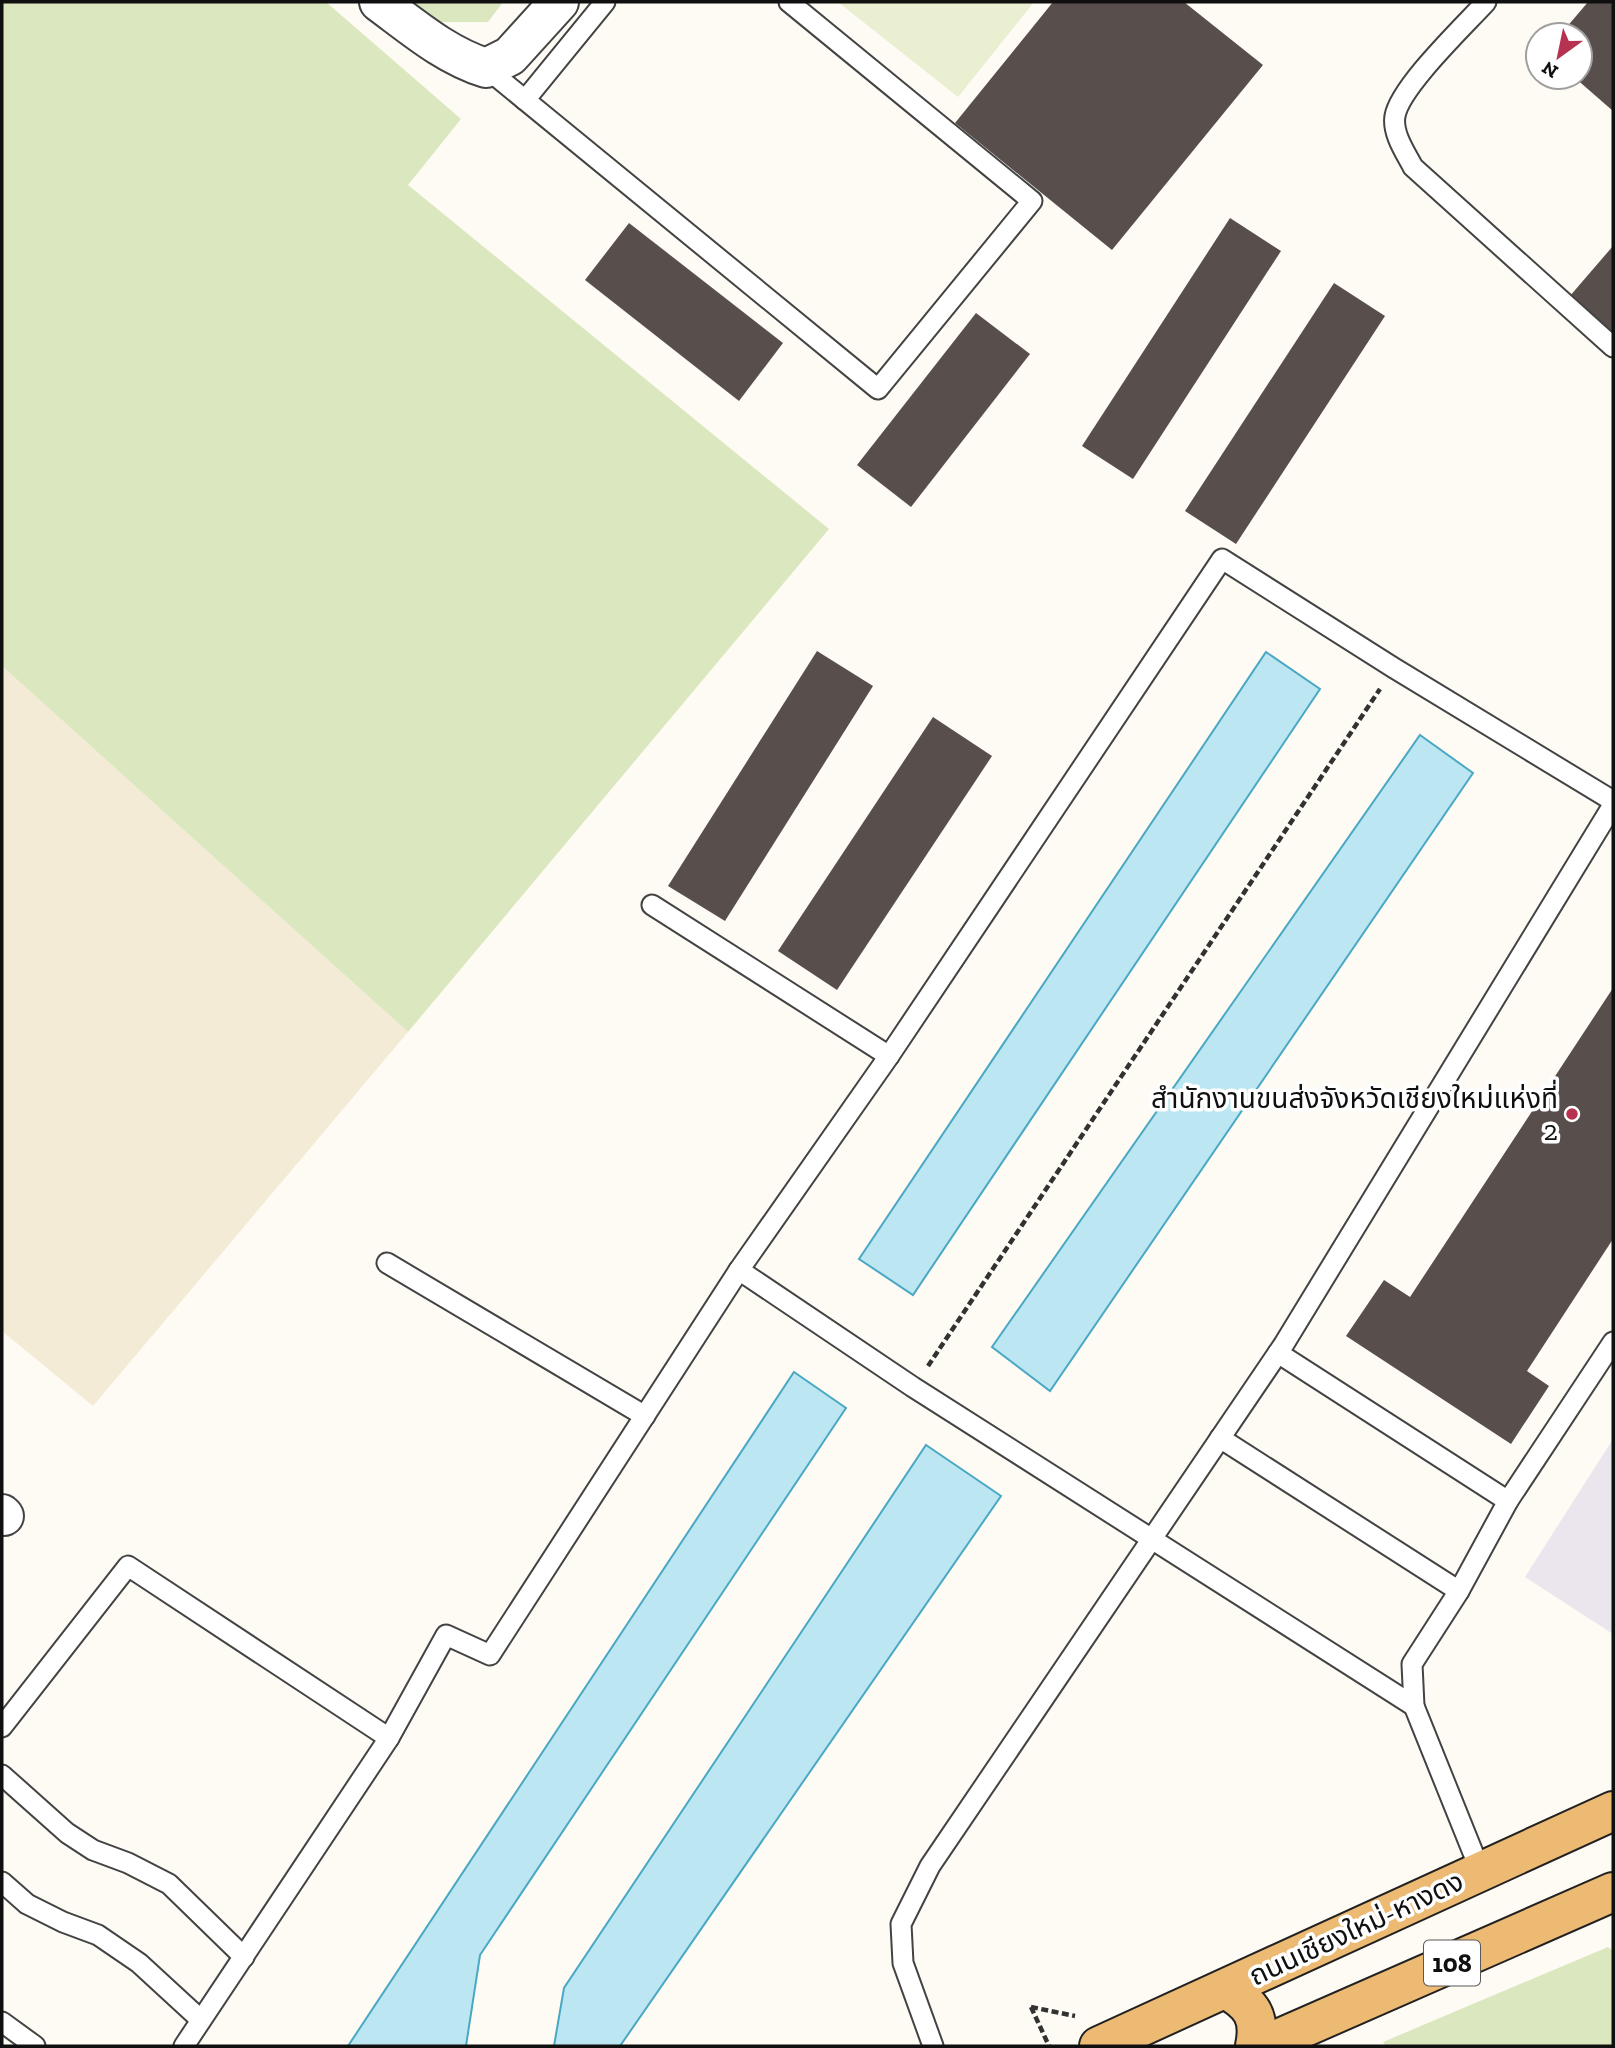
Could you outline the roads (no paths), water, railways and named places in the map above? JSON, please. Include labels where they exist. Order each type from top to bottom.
[{"type":"main road","name":"ถนนเชียงใหม่-หางดง","points":[[1099,2046],[1613,1811]]},
{"type":"main road","name":"108","points":[[1283,2042],[1613,1892]]},
{"type":"main road","points":[[1226,1989],[1242,1998],[1255,2014],[1258,2031],[1255,2046]]},
{"type":"street","points":[[379,2],[441,48],[467,62],[486,68],[510,56],[559,2]]},
{"type":"lane","points":[[525,100],[605,2]]},
{"type":"lane","points":[[486,68],[878,389],[1032,201],[789,2]]},
{"type":"lane","points":[[1486,2],[1411,84],[1395,117],[1398,138],[1413,167],[1613,348]]},
{"type":"lane","points":[[184,2046],[389,1738],[446,1635],[491,1655],[740,1270],[888,1056],[1222,559],[1613,803],[1278,1353],[930,1866],[901,1924],[903,1964],[933,2046]]},
{"type":"lane","points":[[652,905],[888,1056]]},
{"type":"lane","points":[[387,1263],[645,1416]]},
{"type":"lane","points":[[740,1270],[1099,1507],[1152,1537],[1413,1706]]},
{"type":"lane","points":[[1480,1870],[1413,1706],[1412,1664],[1459,1591],[1508,1501],[1613,1342]]},
{"type":"lane","points":[[1278,1353],[1508,1501]]},
{"type":"lane","points":[[1220,1438],[1459,1591]]},
{"type":"lane","points":[[2,1727],[128,1566],[389,1738]]},
{"type":"lane","points":[[2,1775],[67,1833],[93,1850],[128,1863],[169,1884],[244,1957]]},
{"type":"lane","points":[[2,1882],[27,1904],[98,1935],[139,1963],[201,2021]]},
{"type":"lane","points":[[2,2022],[35,2046]]},
{"type":"water","points":[[1266,652],[1320,689],[913,1295],[859,1259]]},
{"type":"water","points":[[1420,735],[1473,773],[1050,1391],[992,1347]]},
{"type":"water","points":[[794,1372],[846,1408],[480,1955],[466,2046],[348,2046]]},
{"type":"water","points":[[926,1445],[1001,1496],[620,2046],[554,2046],[564,1988]]},
{"type":"place","name":"สำนักงานขนส่งจังหวัดเชียงใหม่แห่งที่ 2","points":[[1572,1114]]}]
